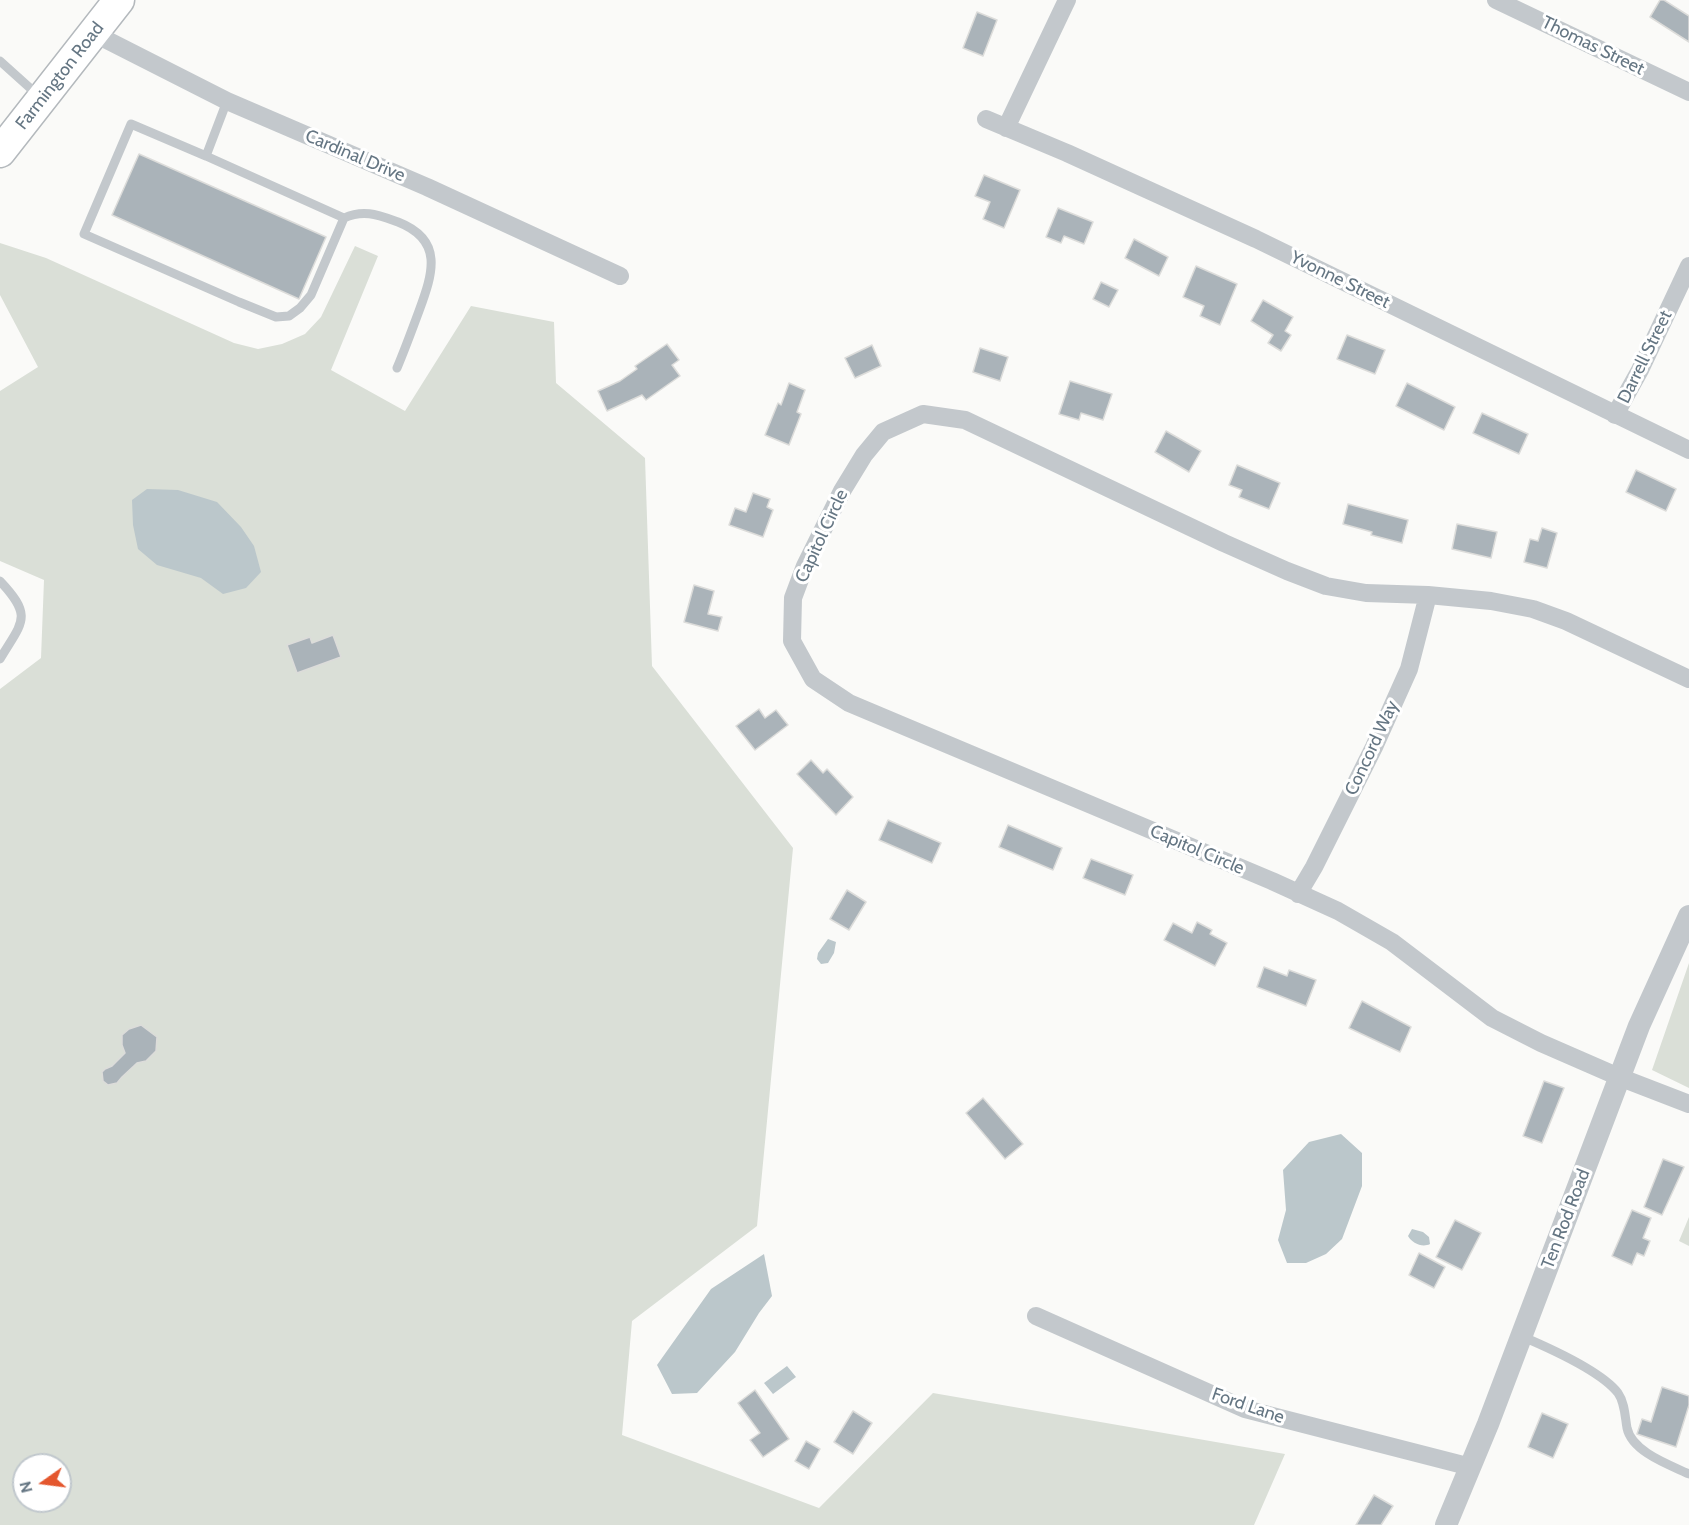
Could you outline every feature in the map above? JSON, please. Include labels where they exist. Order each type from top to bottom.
[{"type":"highway","name":"Farmington Road","points":[[0,152],[119,0]]},
{"type":"street","points":[[1006,128],[1067,0]]},
{"type":"street","name":"Thomas Street","points":[[1496,0],[1689,92]]},
{"type":"street","name":"Cardinal Drive","points":[[93,33],[227,101],[427,187],[620,276]]},
{"type":"street","name":"Yvonne Street","points":[[986,119],[1256,239],[1689,450]]},
{"type":"street","name":"Darrell Street","points":[[1616,416],[1689,266]]},
{"type":"street","name":"Capitol Circle","points":[[1689,679],[1566,621],[1533,609],[1491,601],[1428,595],[1366,593],[1326,586],[1224,543],[1060,467],[966,420],[923,414],[883,432],[864,455],[842,491],[805,566],[793,598],[792,641],[813,679],[840,697],[888,720],[1272,881],[1338,911],[1392,942],[1492,1018],[1541,1043],[1689,1104]]},
{"type":"street","name":"Concord Way","points":[[1298,894],[1314,867],[1374,747],[1409,669],[1428,595]]},
{"type":"street","name":"Ten Rod Road","points":[[1446,1525],[1471,1467],[1619,1077],[1689,916]]},
{"type":"street","name":"Ford Lane","points":[[1036,1316],[1245,1409],[1471,1467]]},
{"type":"lane","points":[[0,61],[42,98]]},
{"type":"lane","points":[[206,156],[227,101]]},
{"type":"lane","points":[[344,218],[131,124],[84,234],[276,317],[289,315],[300,308],[311,295],[344,218],[351,215],[375,213],[411,227],[424,238],[430,251],[432,266],[429,283],[398,368]]},
{"type":"lane","points":[[0,581],[14,596],[21,609],[22,622],[0,659]]},
{"type":"lane","points":[[1521,1336],[1542,1345],[1607,1382],[1619,1394],[1628,1432],[1637,1445],[1659,1461],[1689,1474]]},
{"type":"shaded area","points":[[0,243],[46,258],[234,343],[258,349],[282,344],[305,334],[321,317],[355,246],[378,256],[331,370],[405,411],[471,306],[554,322],[556,383],[645,458],[652,666],[793,848],[757,1226],[632,1321],[622,1435],[819,1508],[933,1393],[1285,1454],[1254,1525],[0,1525],[0,689],[41,658],[44,580],[0,561],[0,391],[38,367],[0,295]]},
{"type":"shaded area","points":[[147,489],[178,490],[217,502],[241,527],[254,546],[261,572],[246,588],[223,594],[201,578],[157,565],[138,549],[133,525],[132,500]]},
{"type":"shaded area","points":[[828,939],[836,942],[834,953],[828,963],[821,964],[817,959],[818,953]]},
{"type":"shaded area","points":[[1689,963],[1689,1088],[1652,1070]]},
{"type":"shaded area","points":[[1341,1134],[1362,1153],[1362,1186],[1342,1239],[1326,1254],[1306,1263],[1287,1263],[1278,1240],[1286,1210],[1283,1170],[1309,1142]]},
{"type":"shaded area","points":[[1689,1217],[1689,1246],[1679,1241]]},
{"type":"shaded area","points":[[1412,1229],[1423,1232],[1429,1237],[1430,1244],[1421,1245],[1412,1241],[1408,1236]]},
{"type":"shaded area","points":[[764,1254],[772,1296],[735,1352],[697,1393],[672,1394],[657,1365],[711,1289]]},
{"type":"shaded area","points":[[787,1366],[796,1377],[773,1394],[764,1383]]},
{"type":"building","points":[[1660,0],[1664,0],[1689,16],[1689,42],[1650,17]]},
{"type":"building","points":[[977,12],[997,20],[983,56],[963,48]]},
{"type":"building","points":[[139,154],[326,237],[299,299],[112,215]]},
{"type":"building","points":[[984,175],[1020,190],[1004,228],[983,219],[990,202],[975,196]]},
{"type":"building","points":[[1058,208],[1093,222],[1084,244],[1064,236],[1061,243],[1046,237]]},
{"type":"building","points":[[1134,239],[1168,257],[1159,276],[1125,258]]},
{"type":"building","points":[[1196,266],[1237,284],[1220,325],[1200,316],[1204,306],[1183,297]]},
{"type":"building","points":[[1101,282],[1118,290],[1109,307],[1093,299]]},
{"type":"building","points":[[1263,300],[1293,317],[1285,331],[1291,335],[1281,351],[1268,343],[1273,335],[1251,321]]},
{"type":"building","points":[[1347,335],[1385,350],[1375,374],[1337,359]]},
{"type":"building","points":[[667,344],[679,360],[672,365],[680,376],[646,400],[642,395],[607,411],[598,391],[620,381],[637,369],[635,366]]},
{"type":"building","points":[[872,345],[881,366],[855,378],[845,358]]},
{"type":"building","points":[[980,348],[1008,357],[1000,381],[973,372]]},
{"type":"building","points":[[1070,381],[1112,394],[1103,420],[1081,413],[1079,420],[1059,414]]},
{"type":"building","points":[[789,383],[805,390],[797,412],[801,414],[789,445],[765,435],[778,403],[781,405]]},
{"type":"building","points":[[1407,383],[1455,407],[1444,430],[1396,406]]},
{"type":"building","points":[[1482,413],[1528,434],[1519,454],[1473,433]]},
{"type":"building","points":[[1166,431],[1201,451],[1189,472],[1155,452]]},
{"type":"building","points":[[1237,465],[1280,483],[1269,509],[1239,497],[1242,490],[1229,485]]},
{"type":"building","points":[[1636,470],[1676,489],[1666,511],[1626,492]]},
{"type":"building","points":[[753,493],[770,499],[767,507],[773,510],[763,537],[729,525],[735,508],[746,512]]},
{"type":"building","points":[[1348,504],[1408,520],[1402,543],[1371,535],[1372,532],[1343,524]]},
{"type":"building","points":[[1457,524],[1497,532],[1491,558],[1452,549]]},
{"type":"building","points":[[1542,528],[1557,533],[1547,568],[1524,562],[1530,539],[1538,541]]},
{"type":"building","points":[[694,585],[714,591],[708,614],[722,617],[718,631],[684,622]]},
{"type":"building","points":[[333,635],[341,657],[297,673],[287,645],[310,637],[312,643]]},
{"type":"building","points":[[759,709],[765,718],[776,710],[788,725],[755,750],[736,726]]},
{"type":"building","points":[[811,760],[823,773],[827,769],[853,797],[836,815],[797,774]]},
{"type":"building","points":[[888,820],[941,843],[932,863],[879,840]]},
{"type":"building","points":[[1008,825],[1062,848],[1053,870],[999,847]]},
{"type":"building","points":[[1091,859],[1133,875],[1125,895],[1083,878]]},
{"type":"building","points":[[847,890],[866,902],[849,930],[830,919]]},
{"type":"building","points":[[1197,922],[1212,930],[1210,934],[1227,943],[1215,966],[1164,940],[1173,923],[1192,933]]},
{"type":"building","points":[[1264,967],[1287,976],[1289,970],[1316,980],[1306,1006],[1257,987]]},
{"type":"building","points":[[1362,1001],[1411,1027],[1400,1052],[1349,1028]]},
{"type":"building","points":[[141,1025],[157,1037],[156,1051],[146,1061],[137,1063],[117,1083],[108,1085],[103,1081],[102,1072],[125,1053],[122,1035],[129,1029]]},
{"type":"building","points":[[1544,1081],[1564,1088],[1542,1143],[1523,1136]]},
{"type":"building","points":[[983,1098],[1023,1144],[1005,1159],[966,1113]]},
{"type":"building","points":[[1663,1159],[1684,1167],[1662,1215],[1644,1207]]},
{"type":"building","points":[[1632,1210],[1651,1218],[1643,1238],[1650,1241],[1644,1256],[1637,1253],[1632,1265],[1612,1256]]},
{"type":"building","points":[[1455,1220],[1481,1233],[1462,1270],[1436,1257]]},
{"type":"building","points":[[1419,1253],[1445,1267],[1434,1288],[1409,1275]]},
{"type":"building","points":[[1662,1387],[1689,1396],[1689,1405],[1676,1447],[1637,1434],[1642,1419],[1651,1422]]},
{"type":"building","points":[[755,1390],[789,1439],[763,1457],[750,1440],[760,1433],[738,1403]]},
{"type":"building","points":[[853,1411],[872,1423],[853,1454],[834,1442]]},
{"type":"building","points":[[1542,1413],[1568,1424],[1553,1458],[1528,1447]]},
{"type":"building","points":[[806,1441],[820,1449],[809,1469],[795,1461]]},
{"type":"building","points":[[1374,1495],[1393,1506],[1381,1525],[1356,1525]]}]
